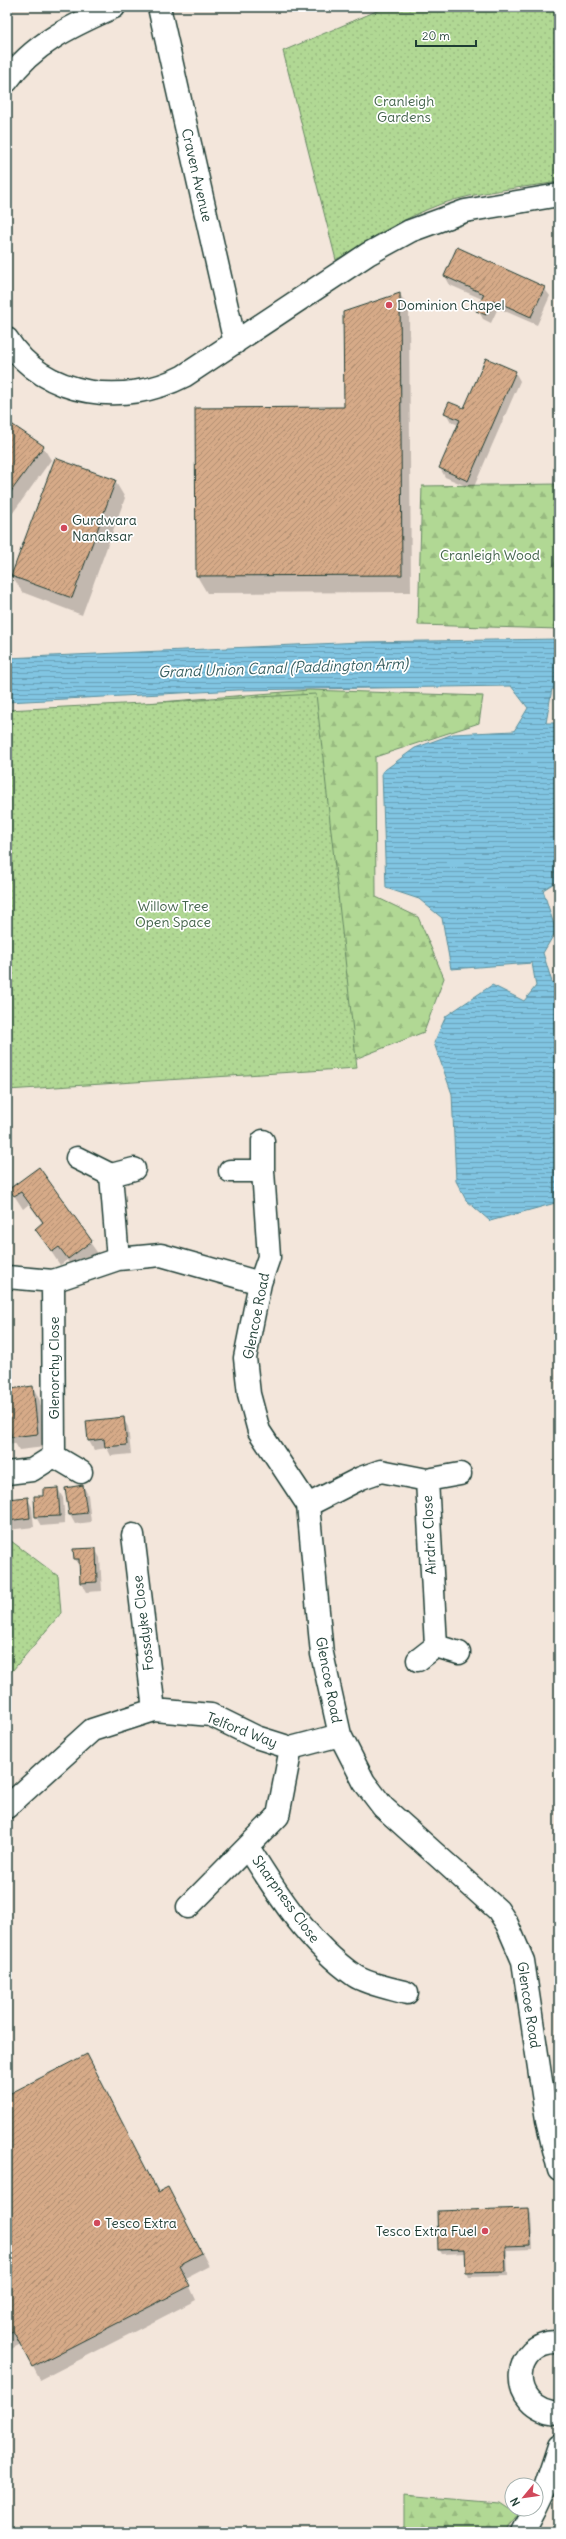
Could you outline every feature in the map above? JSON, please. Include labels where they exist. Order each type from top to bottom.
[{"type":"street","points":[[7,81],[29,57],[54,36],[114,7]]},
{"type":"street","name":"Craven Avenue","points":[[159,7],[235,343]]},
{"type":"street","points":[[7,340],[22,358],[54,380],[80,390],[108,394],[138,393],[170,383],[235,343],[368,254],[410,231],[465,212],[559,195]]},
{"type":"street","name":"Glencoe Road","points":[[263,1141],[263,1171],[269,1258],[260,1283],[245,1358],[249,1394],[259,1431],[308,1505],[322,1654],[340,1735],[364,1782],[382,1807],[498,1910],[507,1924],[523,1961],[553,2120],[559,2170]]},
{"type":"street","points":[[77,1158],[111,1175],[134,1169]]},
{"type":"street","points":[[230,1171],[263,1171]]},
{"type":"street","points":[[111,1175],[118,1259]]},
{"type":"street","points":[[7,1277],[53,1281],[118,1259],[162,1255],[260,1283]]},
{"type":"street","name":"Glenorchy Close","points":[[53,1281],[54,1456]]},
{"type":"street","points":[[7,1473],[32,1470],[54,1456],[81,1472]]},
{"type":"street","name":"Airdrie Close","points":[[308,1505],[361,1478],[381,1471],[427,1480],[436,1646]]},
{"type":"street","points":[[427,1480],[460,1474]]},
{"type":"street","name":"Fossdyke Close","points":[[132,1535],[154,1710]]},
{"type":"street","points":[[418,1660],[436,1646],[459,1653]]},
{"type":"street","name":"Telford Way","points":[[7,1808],[92,1730],[154,1710],[211,1715],[256,1737],[291,1748],[340,1735]]},
{"type":"street","points":[[188,1907],[278,1816],[291,1748]]},
{"type":"street","name":"Sharpness Close","points":[[248,1847],[270,1882],[314,1941],[356,1977],[408,1993]]},
{"type":"street","points":[[559,2342],[552,2342],[535,2348],[526,2357],[521,2368],[520,2381],[526,2398],[535,2407],[546,2412],[559,2413],[559,2419]]},
{"type":"street","points":[[544,2490],[559,2446]]},
{"type":"street","points":[[524,2532],[531,2517]]},
{"type":"green space","name":"Cranleigh Gardens","points":[[386,7],[559,7],[559,182],[485,193],[441,204],[400,222],[336,260],[283,51]]},
{"type":"green space","name":"Cranleigh Wood","points":[[559,484],[559,629],[418,625],[422,486]]},
{"type":"green space","points":[[309,690],[483,696],[479,723],[375,757],[376,897],[418,917],[444,978],[424,1032],[355,1059],[111,706]]},
{"type":"green space","name":"Willow Tree Open Space","points":[[316,694],[357,1068],[7,1090],[7,710]]},
{"type":"green space","points":[[7,1538],[58,1576],[61,1613],[7,1677]]},
{"type":"green space","points":[[404,2495],[500,2503],[504,2506],[504,2517],[516,2517],[505,2532],[404,2532]]},
{"type":"water","name":"Grand Union Canal (Paddington Arm)","points":[[559,639],[559,690],[552,689],[546,723],[559,723],[559,880],[543,890],[556,931],[543,953],[552,982],[559,985],[559,1202],[490,1221],[466,1200],[456,1181],[452,1094],[434,1043],[446,1016],[492,985],[524,1001],[536,986],[532,963],[451,969],[442,918],[419,899],[386,888],[382,772],[415,748],[453,734],[514,731],[528,708],[511,686],[238,690],[7,702],[7,658],[362,642]]},
{"type":"building","points":[[457,247],[545,287],[531,317],[493,300],[486,315],[476,311],[484,294],[444,276]]},
{"type":"building","points":[[400,293],[402,575],[196,576],[195,408],[344,407],[343,312]]},
{"type":"building","points":[[486,358],[516,371],[468,481],[439,468],[460,420],[444,413],[449,402],[464,408]]},
{"type":"building","points":[[7,421],[44,446],[7,497]]},
{"type":"building","name":"Gurdwara Nanaksar","points":[[55,458],[116,480],[72,598],[11,576]]},
{"type":"building","points":[[39,1167],[92,1241],[68,1259],[59,1247],[52,1252],[35,1229],[43,1222],[21,1192],[14,1196],[9,1189]]},
{"type":"building","points":[[33,1386],[38,1434],[11,1437],[10,1430],[7,1430],[7,1402],[11,1402],[10,1389]]},
{"type":"building","points":[[124,1417],[127,1445],[105,1447],[104,1439],[88,1441],[86,1421]]},
{"type":"building","points":[[83,1485],[87,1513],[69,1515],[65,1488]]},
{"type":"building","points":[[58,1488],[60,1516],[35,1517],[34,1496],[43,1496],[43,1489]]},
{"type":"building","points":[[28,1497],[30,1518],[7,1521],[7,1499]]},
{"type":"building","points":[[96,1548],[97,1582],[80,1583],[79,1559],[74,1559],[73,1549]]},
{"type":"building","name":"Tesco Extra","points":[[87,2054],[158,2192],[168,2187],[202,2253],[179,2265],[190,2286],[32,2367],[13,2331],[7,2334],[7,2095]]},
{"type":"building","points":[[529,2208],[531,2245],[505,2246],[506,2272],[466,2273],[465,2249],[438,2250],[437,2211]]},
{"type":"place","name":"Dominion Chapel","points":[[389,305]]},
{"type":"place","name":"Gurdwara Nanaksar","points":[[64,528]]},
{"type":"place","name":"Tesco Extra","points":[[97,2223]]},
{"type":"place","name":"Tesco Extra Fuel","points":[[485,2231]]}]
